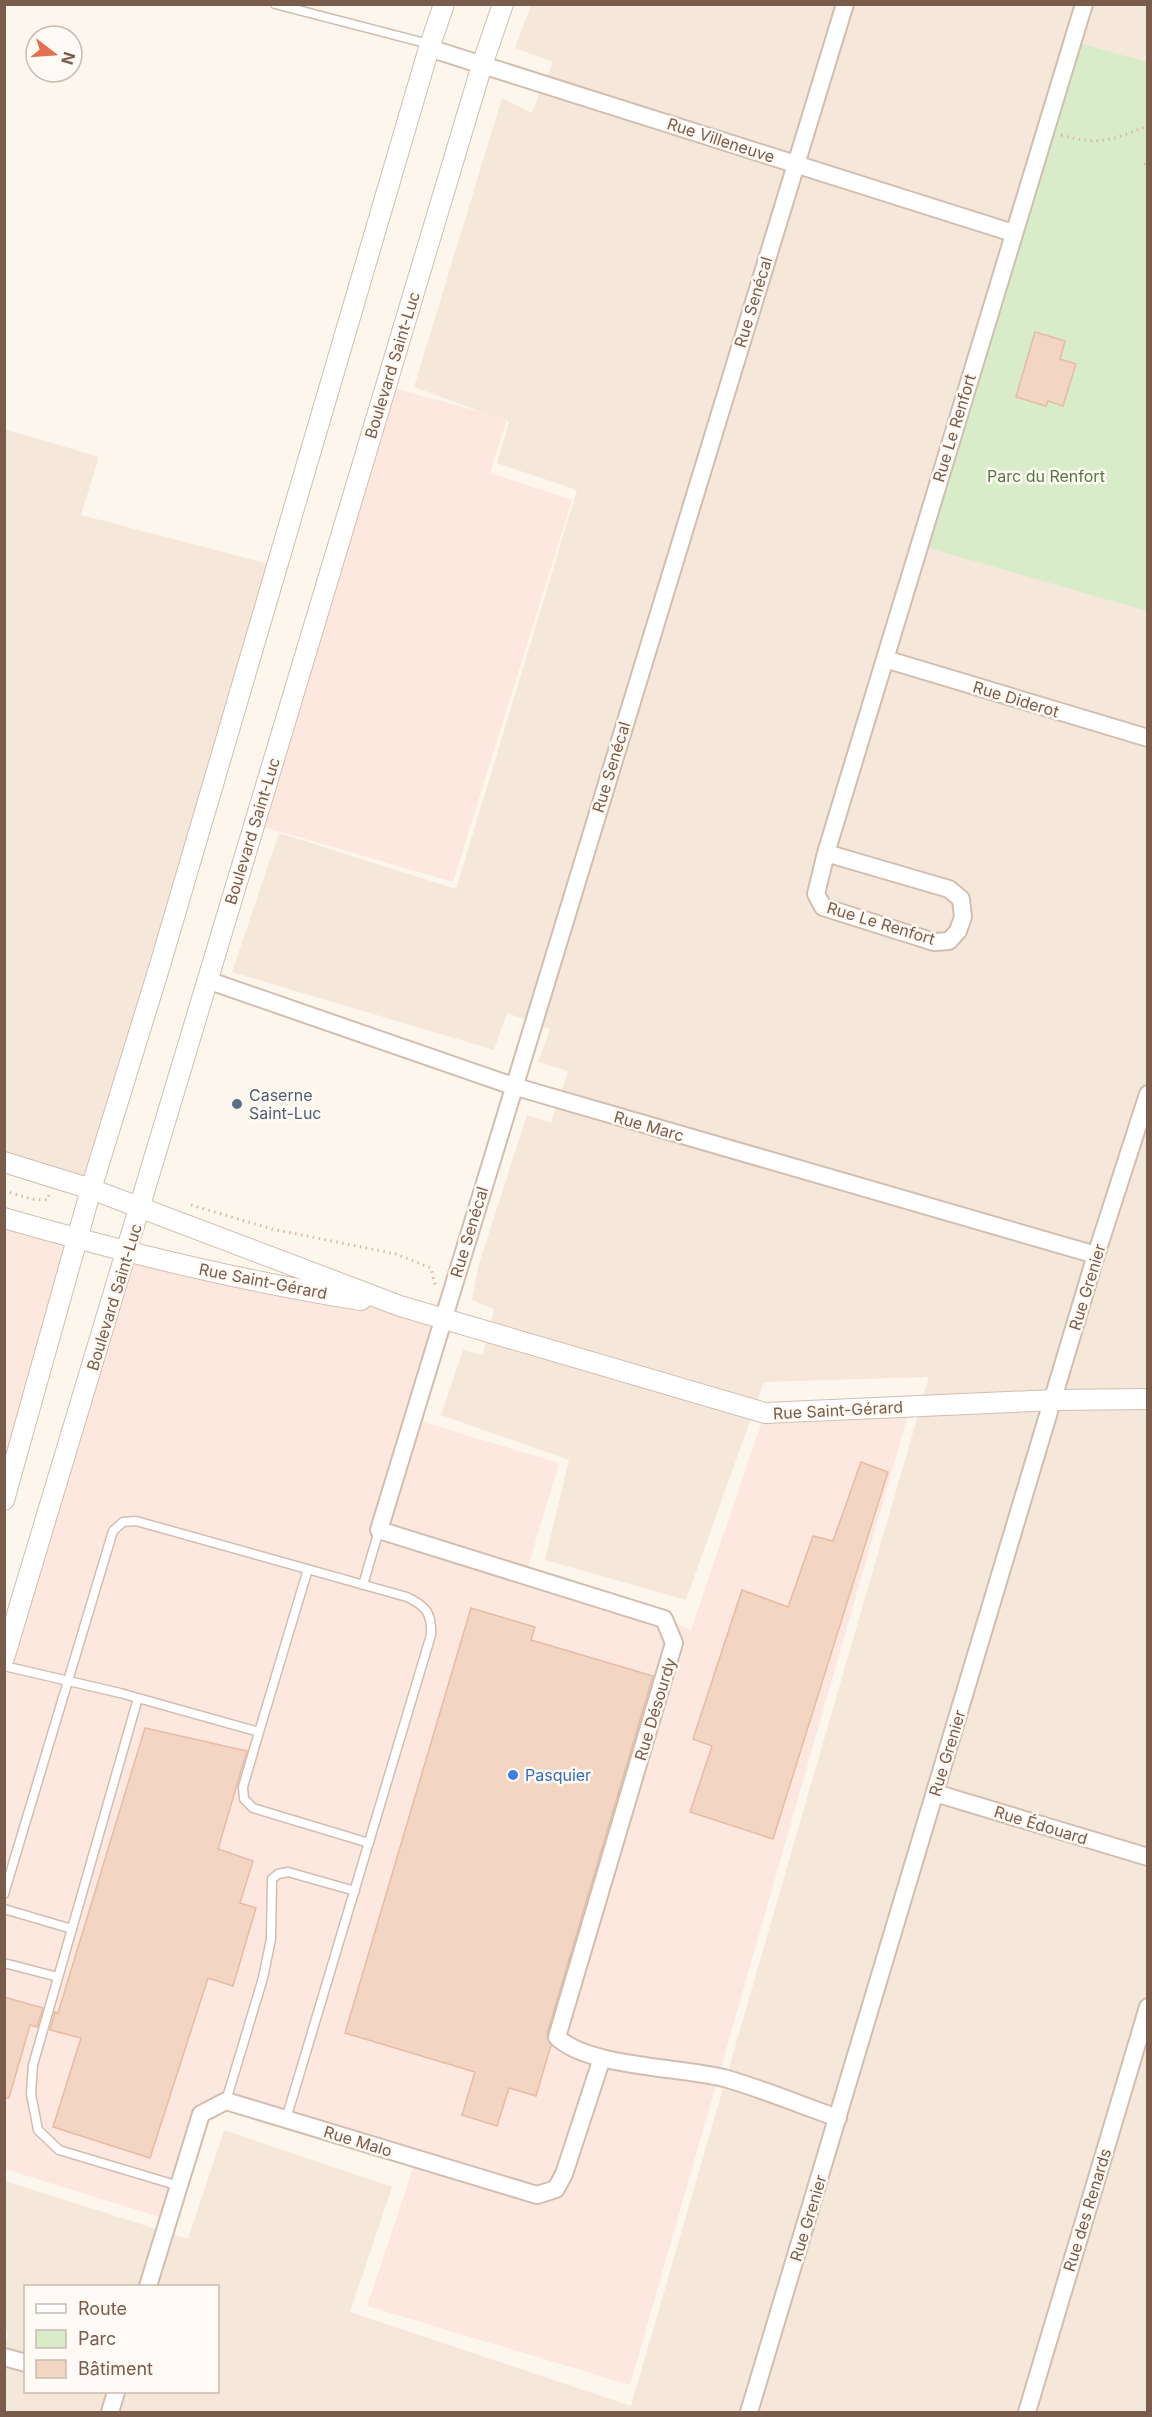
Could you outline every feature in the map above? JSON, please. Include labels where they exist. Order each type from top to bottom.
[{"type":"street","points":[[4,1500],[79,1240],[91,1189],[160,964],[429,46],[444,4]]},
{"type":"street","name":"Boulevard Saint-Luc","points":[[4,1658],[142,1209],[207,980],[482,65],[503,4]]},
{"type":"street","name":"Rue Senécal","points":[[379,1530],[845,4]]},
{"type":"street","name":"Rue Le Renfort","points":[[826,853],[950,889],[961,899],[963,917],[958,932],[949,941],[934,942],[823,907],[816,894],[826,853],[1084,4]]},
{"type":"street","name":"Rue Villeneuve","points":[[429,46],[482,65],[1013,233]]},
{"type":"street","name":"Rue Diderot","points":[[885,660],[1148,738]]},
{"type":"street","name":"Rue Marc","points":[[207,980],[513,1086],[1096,1255]]},
{"type":"street","name":"Rue Grenier","points":[[749,2412],[1096,1255],[1148,1094]]},
{"type":"street","name":"Rue Saint-Gérard","points":[[4,1162],[91,1189],[400,1306],[765,1413],[1054,1400],[1148,1399]]},
{"type":"street","name":"Rue Saint-Gérard","points":[[4,1218],[79,1240],[268,1285],[400,1306]]},
{"type":"street","name":"Rue Désourdy","points":[[379,1530],[664,1619],[674,1643],[557,2037],[565,2045],[602,2058]]},
{"type":"street","name":"Rue Édouard","points":[[935,1793],[1148,1857]]},
{"type":"street","name":"Rue des Renards","points":[[1027,2412],[1148,2007]]},
{"type":"street","points":[[602,2058],[724,2078],[838,2118]]},
{"type":"street","name":"Rue Malo","points":[[226,2101],[537,2195],[556,2189],[564,2174],[602,2058]]},
{"type":"street","points":[[148,2285],[201,2114],[226,2101]]},
{"type":"street","points":[[4,2357],[24,2362]]},
{"type":"street","points":[[110,2412],[115,2393]]},
{"type":"lane","points":[[275,4],[429,46]]},
{"type":"lane","points":[[4,1894],[113,1531],[123,1522],[136,1521],[407,1597],[423,1605],[432,1618],[431,1635],[286,2120]]},
{"type":"lane","points":[[363,1585],[379,1530]]},
{"type":"lane","points":[[308,1569],[243,1787],[244,1799],[253,1808],[369,1843]]},
{"type":"lane","points":[[4,1666],[138,1698],[259,1732]]},
{"type":"lane","points":[[138,1698],[33,2065],[31,2094],[38,2130],[59,2150],[179,2186]]},
{"type":"lane","points":[[226,2101],[263,1978],[271,1938],[272,1879],[278,1874],[288,1872],[355,1891]]},
{"type":"lane","points":[[4,1909],[72,1929]]},
{"type":"lane","points":[[4,1963],[58,1977]]},
{"type":"path","points":[[1045,131],[1088,142],[1107,141],[1148,126]]},
{"type":"path","points":[[4,1191],[32,1199],[48,1200],[51,1190]]},
{"type":"path","points":[[188,1204],[272,1229],[396,1254],[432,1268]]},
{"type":"shaded area","points":[[531,5],[1147,5],[1147,2412],[5,2412],[4,2346],[8,2334],[5,2332],[5,2181],[188,2239],[224,2130],[392,2187],[350,2312],[631,2406],[929,1377],[764,1382],[686,1600],[545,1560],[569,1460],[441,1415],[463,1350],[483,1355],[494,1309],[472,1300],[478,1267],[527,1115],[551,1123],[568,1071],[538,1062],[550,1029],[507,1013],[494,1050],[232,972],[279,833],[456,889],[577,490],[497,463],[509,422],[414,387],[502,98],[532,113],[553,62],[515,48]]},
{"type":"shaded area","points":[[386,386],[507,419],[490,473],[572,500],[453,882],[254,824]]},
{"type":"shaded area","points":[[4,429],[99,457],[81,515],[277,566],[91,1189],[5,1162]]},
{"type":"shaded area","points":[[5,1218],[79,1240],[5,1500]]},
{"type":"shaded area","points":[[128,1251],[400,1306],[443,1319],[413,1419],[559,1463],[525,1576],[664,1619],[691,1630],[765,1413],[911,1404],[630,2385],[367,2306],[416,2159],[226,2101],[201,2114],[169,2220],[5,2169],[5,1658]]},
{"type":"green space","name":"Parc du Renfort","points":[[1076,42],[1147,62],[1147,611],[918,545]]},
{"type":"building","points":[[1035,332],[1065,341],[1060,359],[1076,364],[1063,406],[1048,401],[1046,406],[1016,397]]},
{"type":"building","points":[[861,1462],[888,1472],[773,1839],[690,1812],[712,1746],[693,1739],[742,1590],[788,1607],[813,1536],[833,1541]]},
{"type":"building","points":[[471,1608],[535,1627],[531,1640],[653,1676],[547,2034],[551,2045],[536,2096],[509,2088],[497,2126],[462,2115],[475,2072],[345,2033]]},
{"type":"building","points":[[145,1728],[247,1751],[218,1849],[253,1861],[240,1903],[256,1908],[233,1986],[208,1978],[150,2158],[53,2127],[81,2038],[50,2030],[55,2012],[58,2013]]},
{"type":"building","points":[[4,1997],[43,2008],[37,2027],[30,2025],[9,2098],[4,2098]]},
{"type":"place","name":"Caserne Saint-Luc","points":[[237,1104]]},
{"type":"place","name":"Pasquier","points":[[513,1775]]}]
